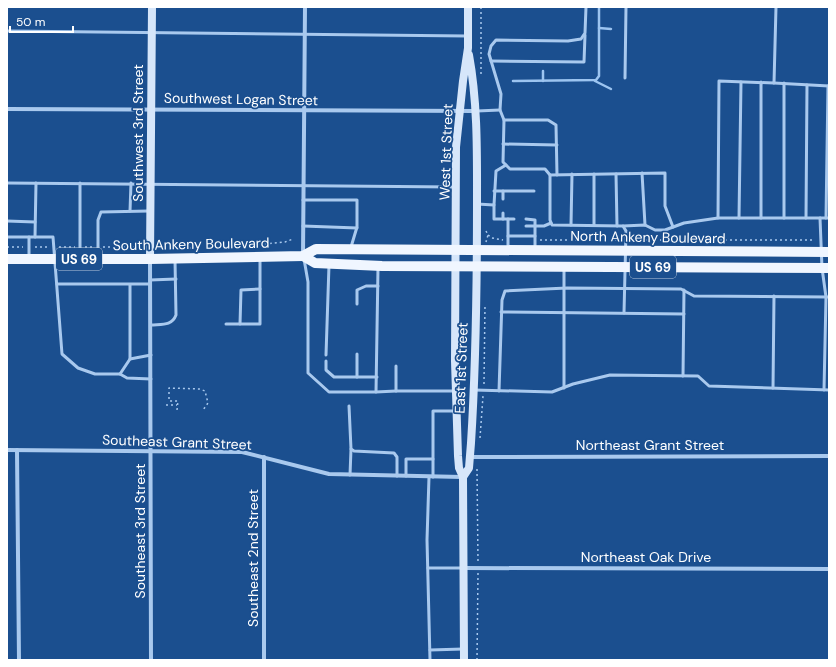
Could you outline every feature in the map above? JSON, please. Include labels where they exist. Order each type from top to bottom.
[{"type":"main road","name":"Southwest 3rd Street","points":[[150,259],[152,7]]},
{"type":"main road","name":"West 1st Street","points":[[459,256],[456,147],[468,48],[468,7]]},
{"type":"main road","name":"West 1st Street","points":[[468,48],[474,81],[475,111],[477,204],[475,260]]},
{"type":"main road","name":"North Ankeny Boulevard","points":[[475,260],[508,242],[825,252]]},
{"type":"main road","name":"South Ankeny Boulevard","points":[[7,259],[150,259],[302,256],[316,249],[351,249],[459,256],[475,260]]},
{"type":"main road","name":"South Ankeny Boulevard","points":[[302,256],[315,263],[378,266],[459,256]]},
{"type":"main road","name":"North Ankeny Boulevard","points":[[459,256],[475,260],[564,267],[825,268]]},
{"type":"main road","name":"East 1st Street","points":[[459,256],[456,392],[459,468],[463,478],[464,660]]},
{"type":"main road","name":"East 1st Street","points":[[463,478],[469,468],[474,390],[475,260]]},
{"type":"street","points":[[302,256],[305,7]]},
{"type":"street","name":"Southwest Logan Street","points":[[7,109],[475,111]]},
{"type":"street","name":"Southeast 3rd Street","points":[[150,259],[151,660]]},
{"type":"street","name":"Southeast Grant Street","points":[[7,450],[242,452],[308,470],[350,475],[463,478]]},
{"type":"street","points":[[17,450],[19,660]]},
{"type":"street","name":"Northeast Grant Street","points":[[470,457],[829,456]]},
{"type":"street","name":"Southeast 2nd Street","points":[[264,457],[264,660]]},
{"type":"street","name":"Northeast Oak Drive","points":[[463,568],[829,569]]},
{"type":"lane","points":[[491,61],[584,62],[586,7]]},
{"type":"lane","points":[[624,78],[626,7]]},
{"type":"lane","points":[[774,83],[776,7]]},
{"type":"lane","points":[[7,31],[468,36]]},
{"type":"lane","points":[[551,223],[550,175],[545,169],[510,169],[503,162],[504,120],[500,110],[501,94],[489,54],[491,46],[496,40],[568,41],[581,39],[585,33]]},
{"type":"lane","points":[[526,226],[544,226],[551,223],[552,225],[644,225],[655,230],[665,230],[684,223],[718,218],[828,218],[828,86],[761,82],[719,82],[718,218]]},
{"type":"lane","points":[[739,218],[741,82]]},
{"type":"lane","points":[[761,82],[761,218]]},
{"type":"lane","points":[[784,83],[784,218]]},
{"type":"lane","points":[[806,218],[807,85]]},
{"type":"lane","points":[[475,111],[500,110]]},
{"type":"lane","points":[[504,120],[553,121],[556,125],[557,175]]},
{"type":"lane","points":[[503,144],[557,145]]},
{"type":"lane","points":[[506,165],[496,171],[494,219],[514,219]]},
{"type":"lane","points":[[550,175],[665,173],[665,206],[673,227]]},
{"type":"lane","points":[[571,225],[572,174]]},
{"type":"lane","points":[[594,174],[594,225]]},
{"type":"lane","points":[[616,174],[616,226]]},
{"type":"lane","points":[[642,174],[644,225]]},
{"type":"lane","points":[[7,183],[456,186]]},
{"type":"lane","points":[[35,237],[36,183]]},
{"type":"lane","points":[[80,183],[80,259]]},
{"type":"lane","points":[[130,211],[131,184]]},
{"type":"lane","points":[[494,192],[534,191]]},
{"type":"lane","points":[[503,192],[503,199]]},
{"type":"lane","points":[[303,200],[357,200],[357,228],[351,249]]},
{"type":"lane","points":[[477,204],[494,205]]},
{"type":"lane","points":[[98,259],[98,220],[100,212],[150,211]]},
{"type":"lane","points":[[503,213],[503,219]]},
{"type":"lane","points":[[820,218],[820,240],[825,252],[827,297],[824,390]]},
{"type":"lane","points":[[508,219],[508,242]]},
{"type":"lane","points":[[526,219],[535,220],[535,242]]},
{"type":"lane","points":[[7,221],[35,222]]},
{"type":"lane","points":[[303,226],[357,228]]},
{"type":"lane","points":[[508,226],[514,226]]},
{"type":"lane","points":[[623,226],[626,231],[624,313]]},
{"type":"lane","points":[[7,237],[53,237],[62,354],[78,368],[95,374],[120,374],[127,378],[151,379]]},
{"type":"lane","points":[[29,237],[29,259]]},
{"type":"lane","points":[[302,256],[308,282],[308,373],[329,392],[456,392]]},
{"type":"lane","points":[[226,324],[260,324],[260,257]]},
{"type":"lane","points":[[151,325],[169,324],[174,320],[176,315],[175,258]]},
{"type":"lane","points":[[326,355],[329,263]]},
{"type":"lane","points":[[376,392],[378,266]]},
{"type":"lane","points":[[564,267],[564,388]]},
{"type":"lane","points":[[57,284],[130,285],[176,280]]},
{"type":"lane","points":[[120,374],[130,359],[130,285]]},
{"type":"lane","points":[[357,304],[357,290],[366,286],[378,286]]},
{"type":"lane","points":[[240,324],[241,290],[260,288]]},
{"type":"lane","points":[[500,391],[501,312],[502,300],[505,291],[564,288],[681,288],[694,296],[827,297]]},
{"type":"lane","points":[[684,290],[684,376]]},
{"type":"lane","points":[[773,388],[774,296]]},
{"type":"lane","points":[[501,312],[684,314]]},
{"type":"lane","points":[[357,354],[357,377]]},
{"type":"lane","points":[[130,359],[151,355]]},
{"type":"lane","points":[[326,361],[326,370],[334,377],[377,377]]},
{"type":"lane","points":[[396,366],[396,391]]},
{"type":"lane","points":[[474,390],[552,392],[610,375],[698,376],[709,386],[829,390]]},
{"type":"lane","points":[[349,406],[351,448],[350,475]]},
{"type":"lane","points":[[430,660],[427,540],[433,459],[433,411],[457,411]]},
{"type":"lane","points":[[351,448],[354,451],[394,453],[397,457],[397,476]]},
{"type":"lane","points":[[406,476],[406,459],[433,459]]},
{"type":"lane","points":[[428,568],[463,568]]},
{"type":"lane","points":[[430,650],[464,648]]},
{"type":"path","points":[[488,235],[492,238],[508,242]]},
{"type":"path","points":[[535,242],[625,245],[820,240]]},
{"type":"path","points":[[178,410],[178,401],[169,401],[169,388],[200,389],[206,391],[208,400],[206,407],[203,410]]},
{"type":"path","points":[[166,405],[178,405]]},
{"type":"waterway","points":[[513,81],[596,80],[599,76],[599,7]]},
{"type":"waterway","points":[[599,28],[611,29]]},
{"type":"waterway","points":[[543,71],[543,81]]},
{"type":"waterway","points":[[595,81],[611,89]]}]
